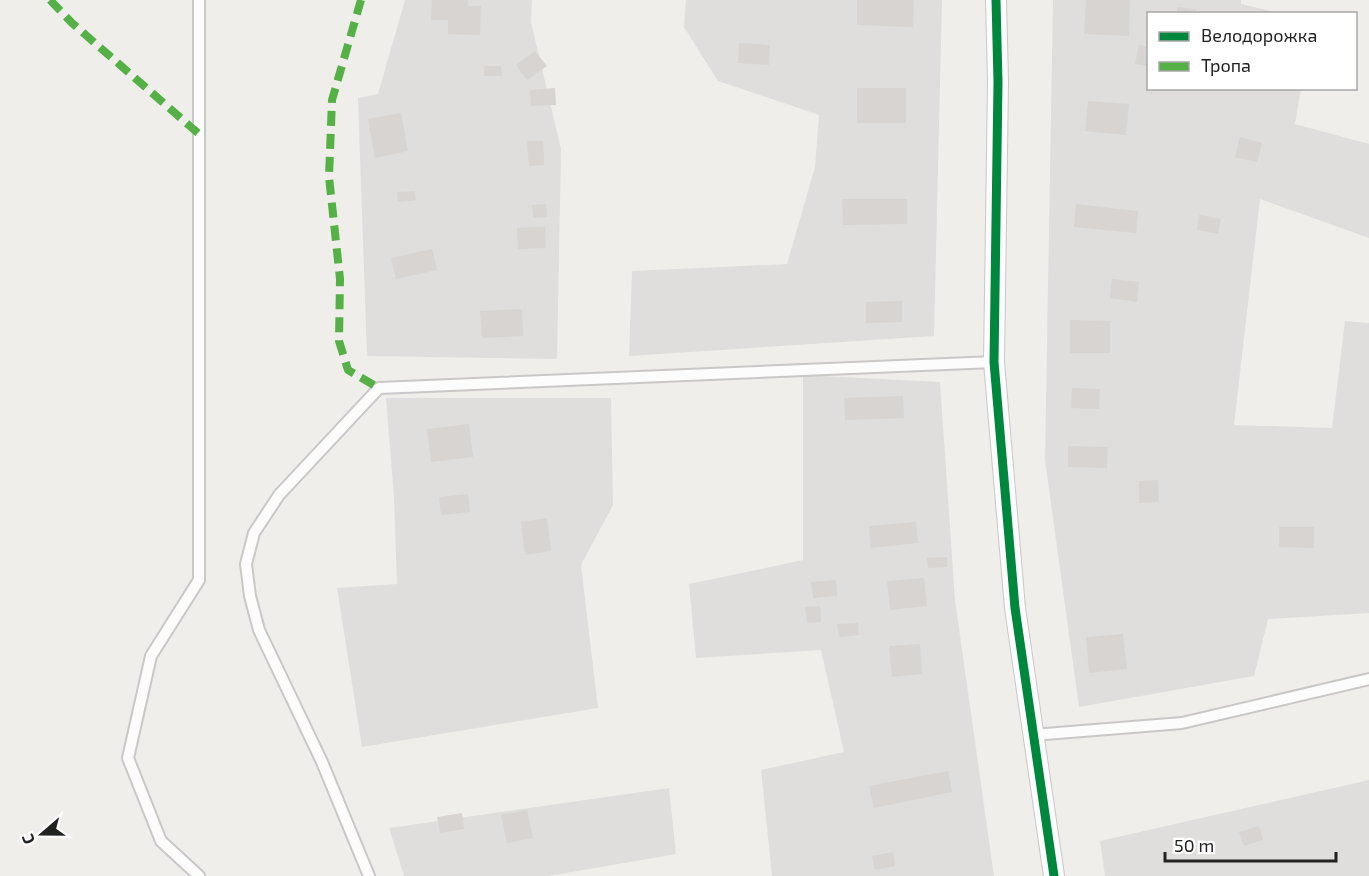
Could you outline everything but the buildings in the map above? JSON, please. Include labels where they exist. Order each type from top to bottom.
[{"type":"street","points":[[996,0],[998,82],[994,362],[1015,608],[1054,876]]},
{"type":"lane","points":[[199,0],[199,580],[151,656],[128,759],[161,841],[199,876]]},
{"type":"lane","points":[[369,876],[322,762],[260,630],[250,596],[246,564],[254,533],[279,495],[379,388],[994,362]]},
{"type":"lane","points":[[1033,735],[1182,723],[1369,679]]},
{"type":"shaded area","points":[[405,0],[532,0],[531,22],[561,149],[557,359],[367,356],[358,98],[378,94]]},
{"type":"shaded area","points":[[686,0],[942,0],[934,336],[629,356],[632,271],[787,264],[815,167],[819,115],[718,81],[684,27]]},
{"type":"shaded area","points":[[1053,0],[1241,0],[1241,4],[1276,12],[1147,12],[1147,90],[1301,90],[1295,124],[1369,144],[1369,238],[1260,199],[1234,425],[1332,428],[1345,321],[1369,323],[1369,613],[1268,619],[1254,676],[1079,707],[1045,460]]},
{"type":"shaded area","points":[[803,375],[940,382],[955,600],[994,876],[772,876],[761,770],[844,752],[821,650],[696,658],[689,584],[803,560]]},
{"type":"shaded area","points":[[386,398],[611,398],[613,505],[581,565],[598,708],[362,747],[337,588],[397,584],[394,498]]},
{"type":"shaded area","points":[[1369,780],[1369,876],[1105,876],[1100,841]]},
{"type":"shaded area","points":[[669,788],[676,854],[549,876],[404,876],[389,828]]},
{"type":"marked path","points":[[50,0],[72,23],[199,134]]},
{"type":"marked path","points":[[361,0],[332,100],[329,177],[340,279],[339,341],[348,370],[379,388]]},
{"type":"cycle path","points":[[996,0],[998,82],[994,362],[1015,608],[1054,876]]}]
